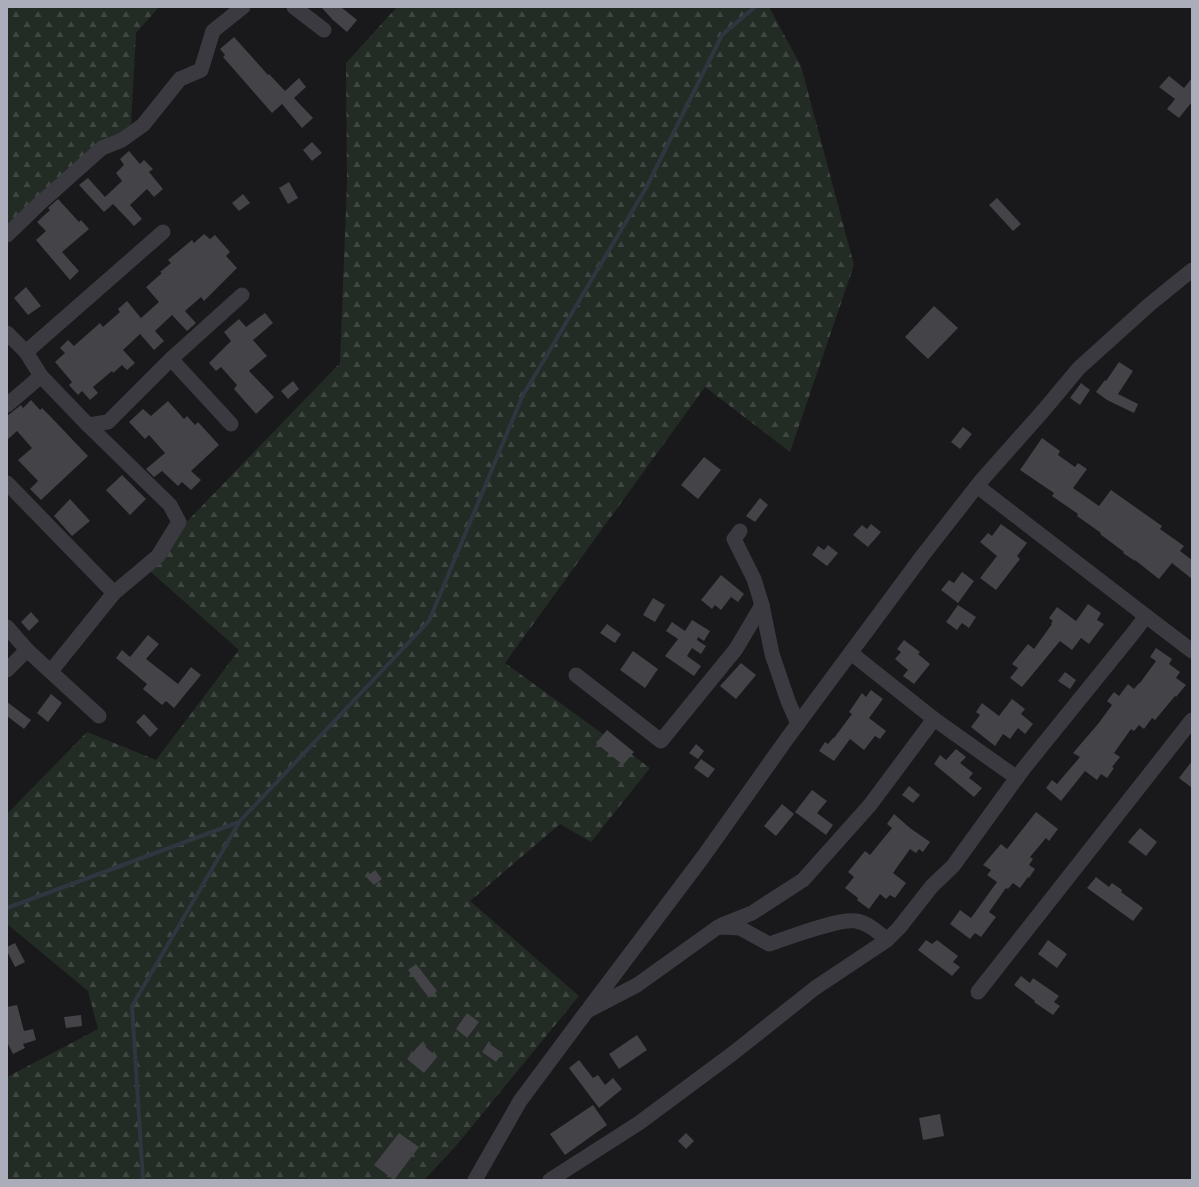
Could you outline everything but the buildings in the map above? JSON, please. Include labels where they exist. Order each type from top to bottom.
[{"type":"street","points":[[7,235],[38,204],[102,148],[122,140],[143,125],[180,79],[201,70],[212,31],[243,7]]},
{"type":"street","points":[[294,7],[324,30]]},
{"type":"street","points":[[26,352],[163,232]]},
{"type":"street","points":[[475,1180],[520,1101],[703,857],[850,653],[923,555],[977,486],[1043,412],[1078,368],[1150,304],[1192,270]]},
{"type":"street","points":[[88,425],[108,422],[171,358],[242,295]]},
{"type":"street","points":[[7,333],[26,352],[41,376],[88,425],[170,505],[179,522],[158,556],[114,593],[51,671]]},
{"type":"street","points":[[171,358],[231,424]]},
{"type":"street","points":[[7,405],[41,376]]},
{"type":"street","points":[[7,483],[114,593]]},
{"type":"street","points":[[977,486],[1192,651]]},
{"type":"street","points":[[740,531],[734,539],[754,579],[762,606],[772,654],[798,724]]},
{"type":"street","points":[[576,675],[661,741],[736,649],[762,606]]},
{"type":"street","points":[[550,1180],[639,1123],[732,1054],[815,988],[887,940],[899,928],[932,886],[953,866],[1017,778],[1146,616]]},
{"type":"street","points":[[7,627],[27,650],[99,716]]},
{"type":"street","points":[[7,670],[27,650]]},
{"type":"street","points":[[850,653],[934,719],[1017,778]]},
{"type":"street","points":[[587,1011],[637,985],[718,927],[752,913],[803,880],[870,805],[934,719]]},
{"type":"street","points":[[978,992],[1192,720]]},
{"type":"street","points":[[718,927],[740,928],[769,944],[840,921],[856,921],[871,927],[887,940]]},
{"type":"green space","points":[[7,7],[159,7],[136,33],[131,124],[7,232]]},
{"type":"green space","points":[[397,7],[769,7],[801,66],[854,265],[790,452],[705,387],[505,663],[650,768],[591,842],[560,824],[470,901],[579,996],[455,1147],[424,1180],[7,1180],[7,1077],[98,1029],[88,991],[7,924],[7,814],[87,732],[156,760],[239,650],[144,566],[340,363],[347,183],[346,63]]},
{"type":"waterway","points":[[143,1180],[132,1006],[240,821],[429,621],[522,397],[646,188],[722,35],[755,7]]},
{"type":"waterway","points":[[7,908],[239,822]]}]
